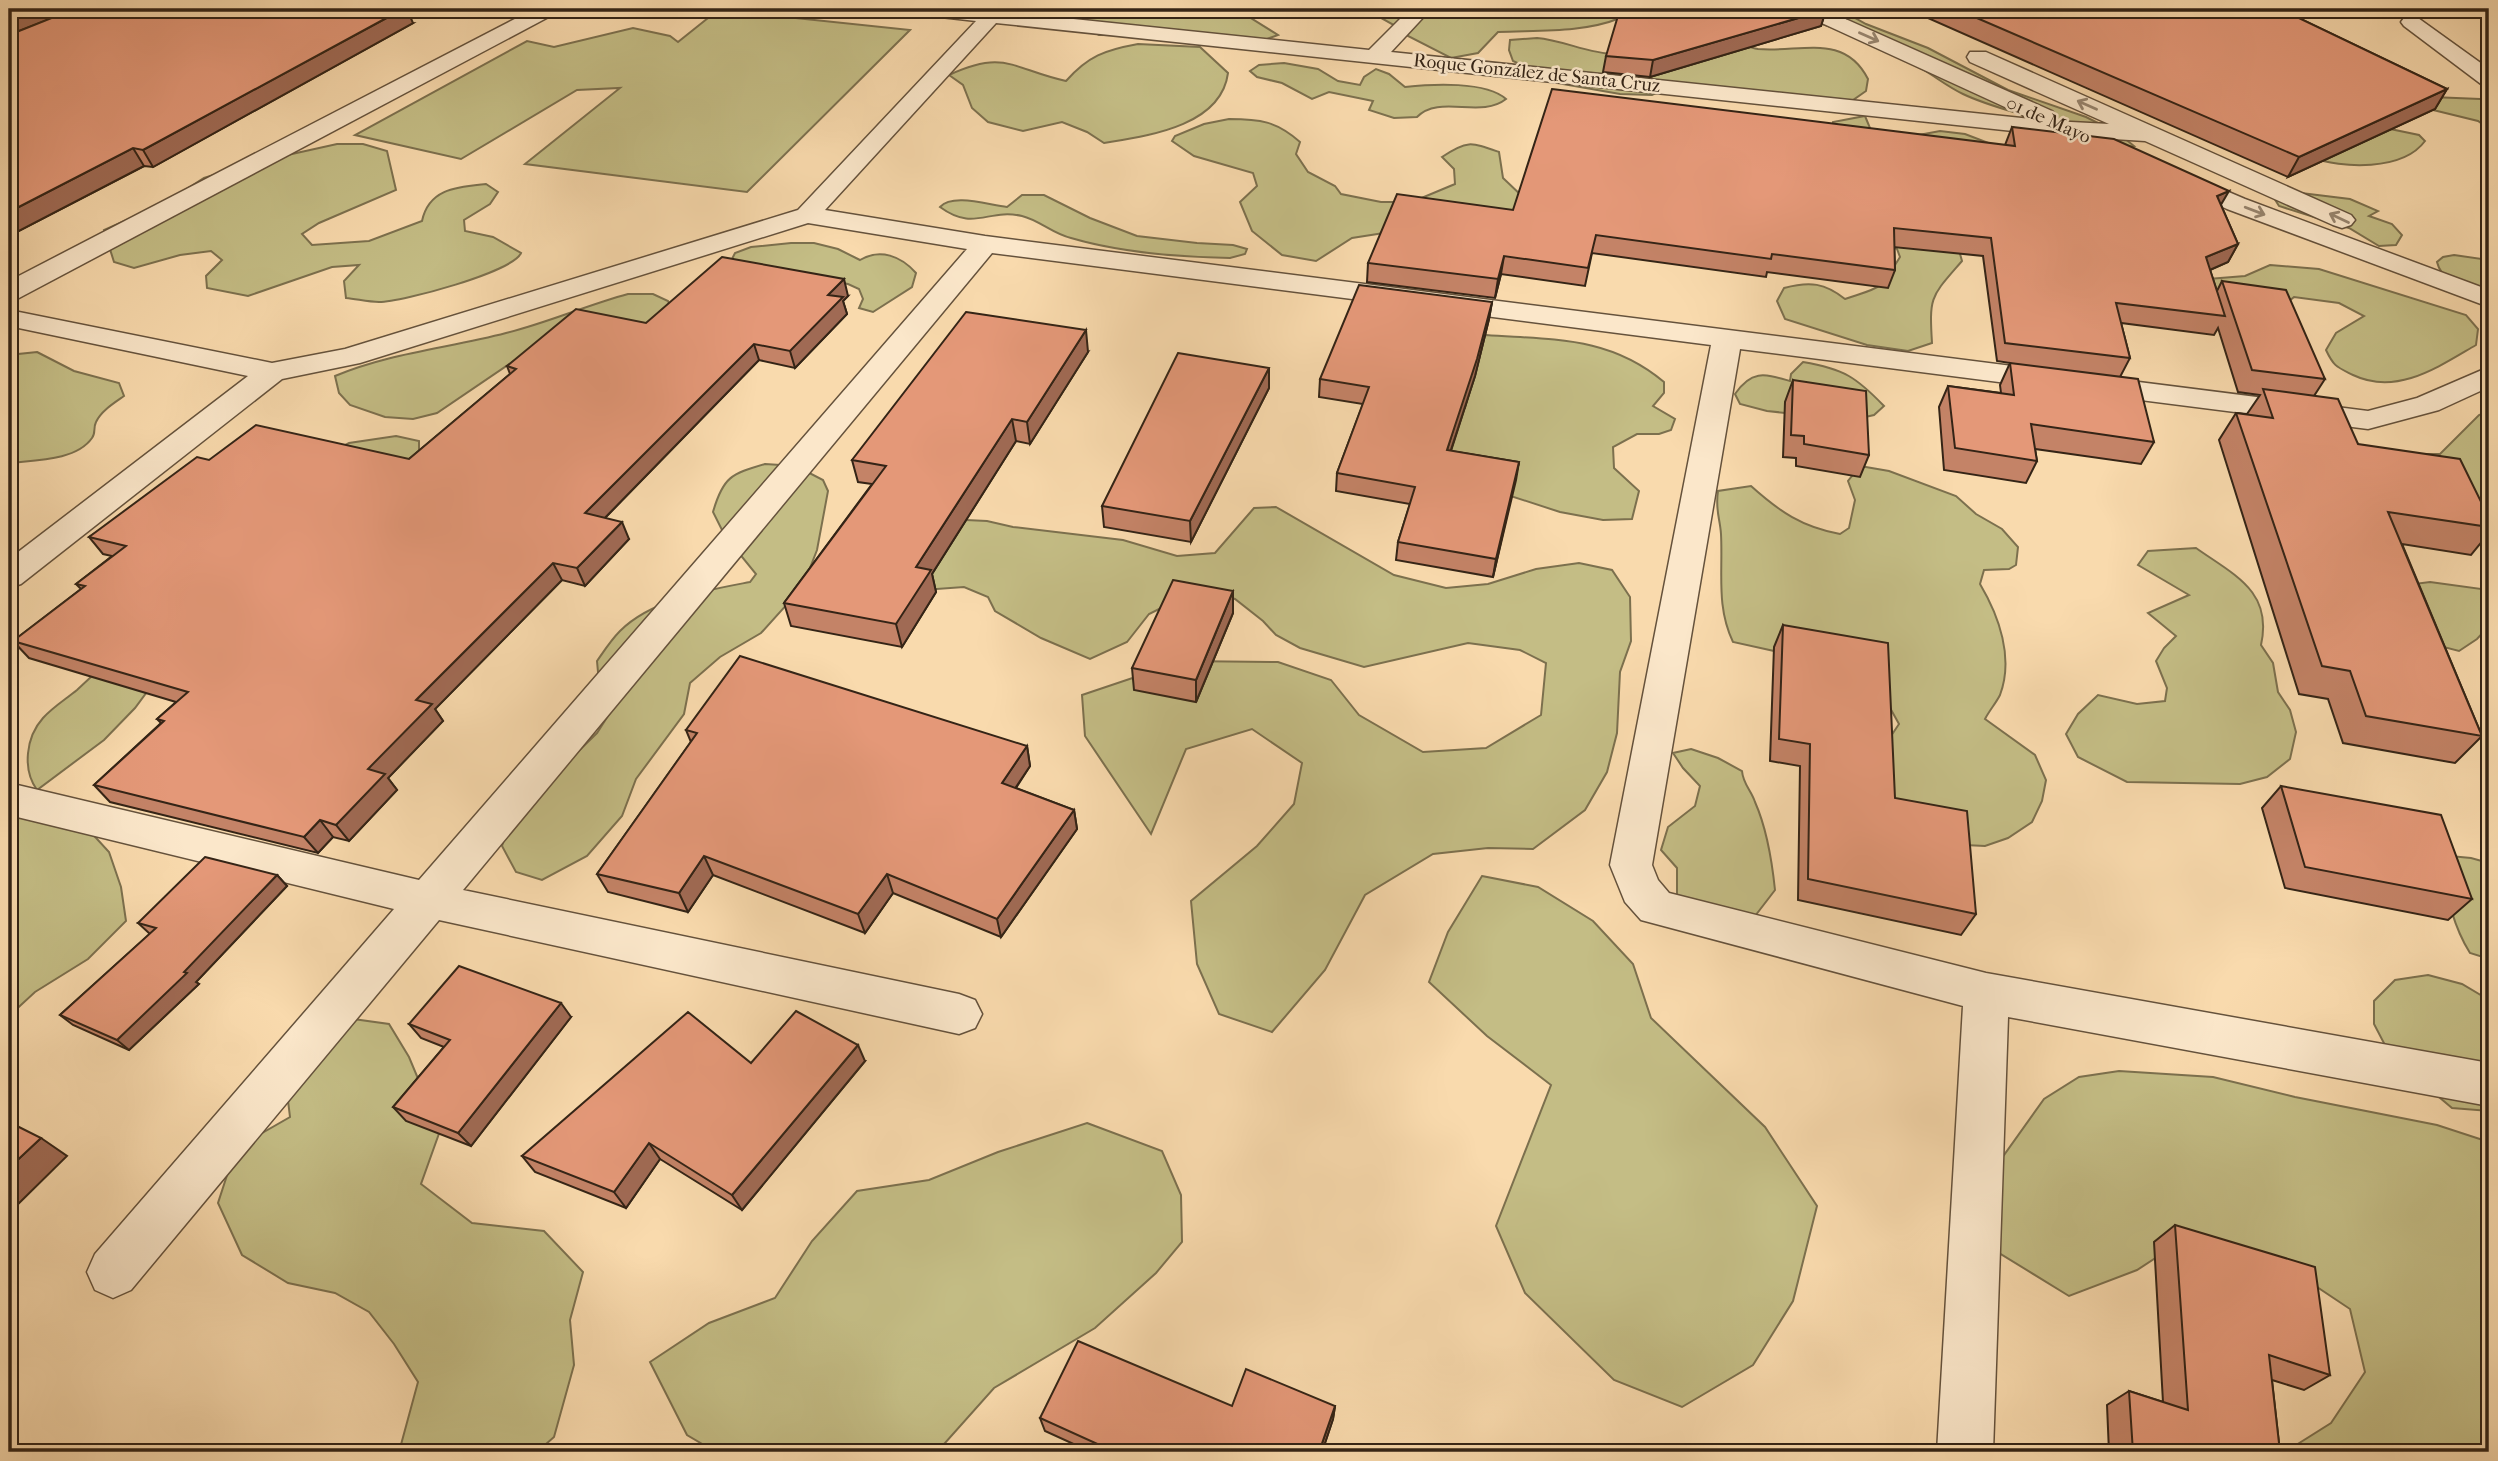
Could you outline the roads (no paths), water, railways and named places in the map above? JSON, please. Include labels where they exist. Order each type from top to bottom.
[{"type":"street","points":[[9,292],[549,9]]},
{"type":"street","name":"Roque González de Santa Cruz","points":[[923,9],[994,12],[2076,131],[2152,134]]},
{"type":"street","points":[[1376,55],[1421,9]]},
{"type":"street","name":"01 de Mayo","points":[[1807,9],[2127,154]]},
{"type":"street","points":[[807,215],[994,12]]},
{"type":"street","points":[[2412,22],[2489,79]]},
{"type":"street","name":"01 de Mayo","points":[[1954,47],[2286,193],[2489,290]]},
{"type":"street","points":[[2163,171],[2236,204],[2489,299]]},
{"type":"street","points":[[9,318],[272,372],[350,357],[807,215],[985,244],[2368,420],[2428,404],[2489,376]]},
{"type":"street","points":[[113,1272],[985,244]]},
{"type":"street","points":[[1727,338],[1631,865],[1640,890],[1656,907],[1986,993],[2489,1085]]},
{"type":"street","points":[[9,576],[272,372]]},
{"type":"street","points":[[9,799],[428,901],[959,1014]]},
{"type":"street","points":[[1965,1452],[1986,993]]}]
